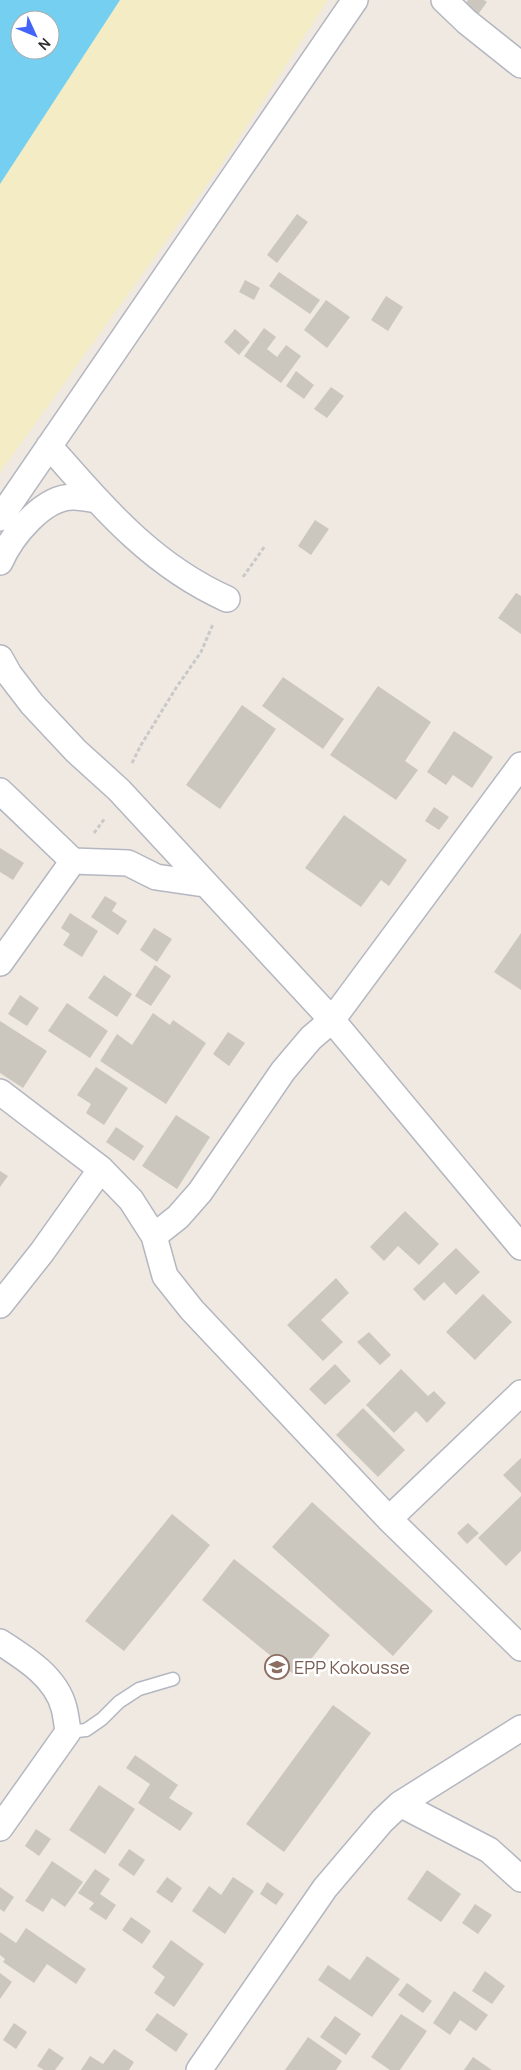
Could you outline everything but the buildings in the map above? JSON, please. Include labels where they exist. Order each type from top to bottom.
[{"type":"street","points":[[0,518],[354,0]]},
{"type":"street","points":[[444,0],[497,48],[521,65]]},
{"type":"street","points":[[49,446],[97,500],[139,543],[178,573],[227,599]]},
{"type":"street","points":[[0,562],[7,546],[27,522],[52,502],[72,496],[97,500]]},
{"type":"street","points":[[0,658],[9,674],[32,704],[76,751],[119,790],[204,884],[332,1020],[521,1247]]},
{"type":"street","points":[[154,1236],[178,1217],[200,1192],[284,1071],[311,1038],[332,1020],[521,765]]},
{"type":"street","points":[[0,791],[73,861],[128,863],[156,877],[204,884]]},
{"type":"street","points":[[0,963],[73,861]]},
{"type":"street","points":[[0,1092],[102,1169],[131,1200],[154,1236],[165,1276],[192,1310],[389,1518],[521,1648]]},
{"type":"street","points":[[0,1305],[42,1252],[102,1169]]},
{"type":"street","points":[[389,1518],[521,1393]]},
{"type":"street","points":[[0,1642],[22,1657],[49,1680],[64,1707],[68,1732],[0,1828]]},
{"type":"street","points":[[199,2070],[325,1888],[376,1827],[400,1804],[521,1728]]},
{"type":"street","points":[[400,1804],[489,1850],[521,1879]]},
{"type":"lane","points":[[68,1732],[86,1730],[102,1719],[119,1702],[139,1689],[172,1679]]},
{"type":"path","points":[[73,861],[106,817],[140,745],[201,652],[220,608],[265,546]]},
{"type":"sand","points":[[110,0],[328,0],[228,155],[0,473],[0,154]]},
{"type":"water","points":[[0,0],[120,0],[0,184]]},
{"type":"place","name":"EPP Kokousse","points":[[277,1667]]}]
